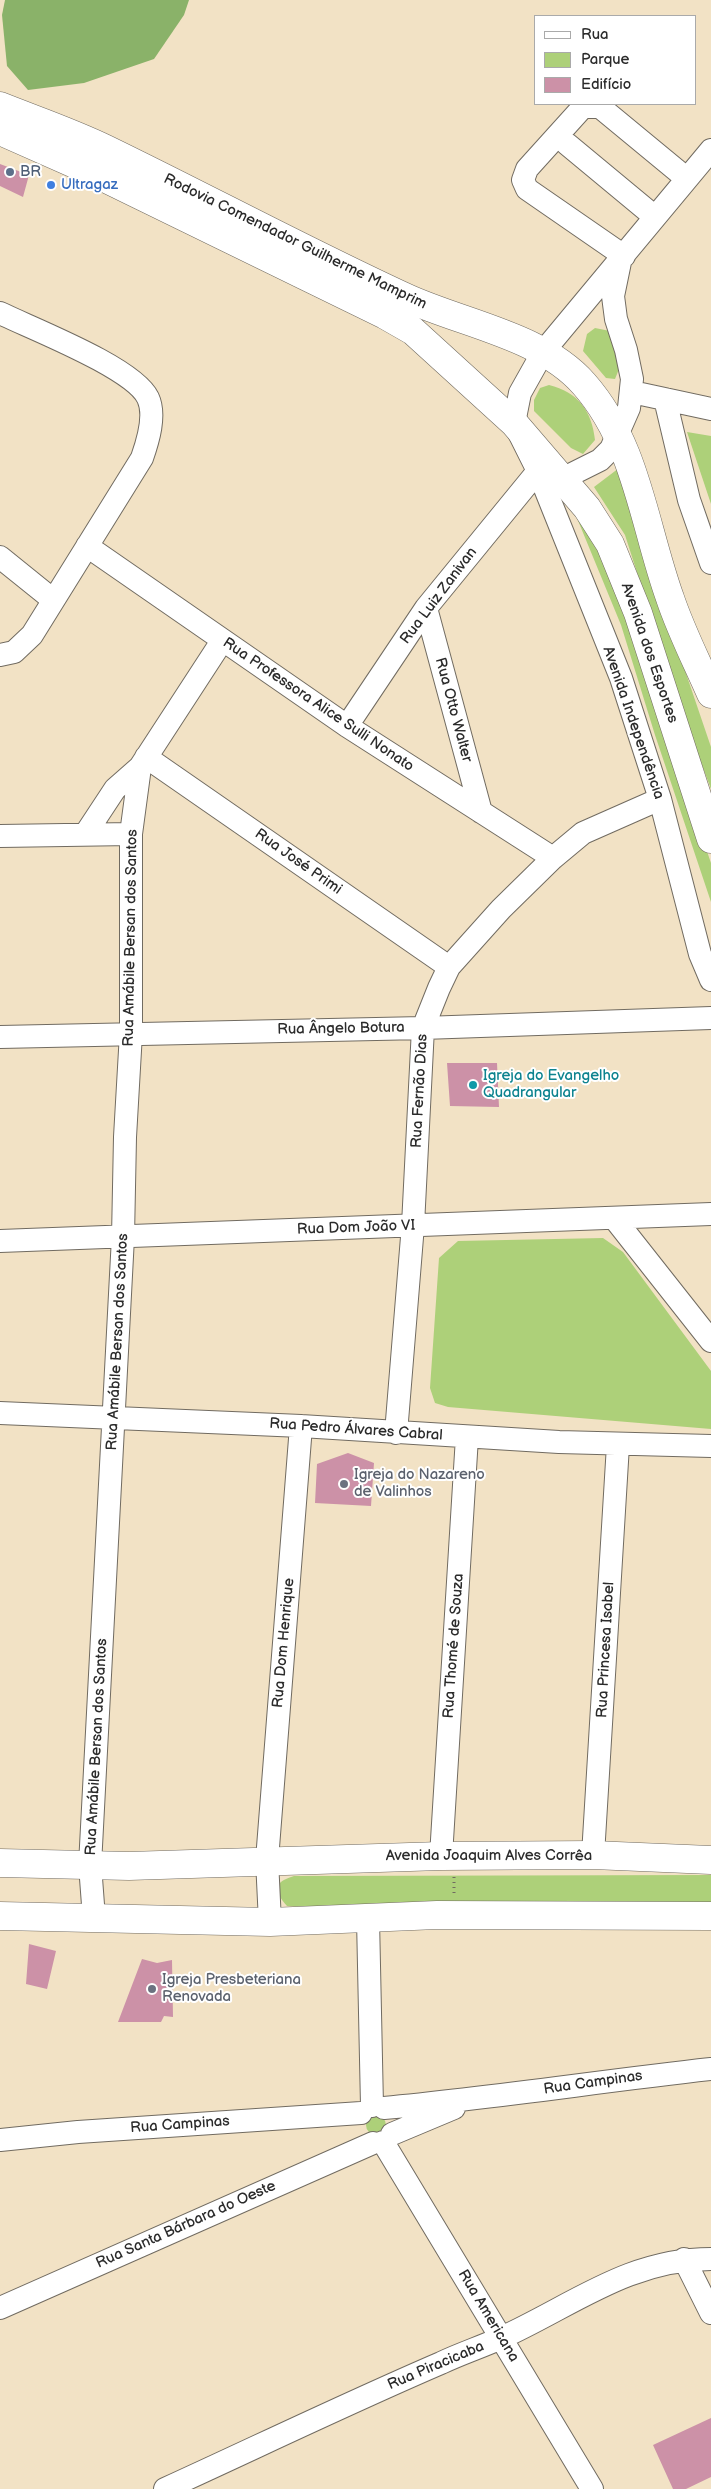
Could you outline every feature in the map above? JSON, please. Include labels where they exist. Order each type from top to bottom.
[{"type":"main road","name":"Rodovia Comendador Guilherme Mamprim","points":[[0,106],[105,148],[306,250],[411,300],[543,352],[583,383],[598,403],[617,435]]},
{"type":"main road","name":"Rodovia Comendador Guilherme Mamprim","points":[[0,131],[86,169],[385,315],[413,331],[514,423],[550,475]]},
{"type":"main road","points":[[617,435],[629,458],[670,599],[711,694]]},
{"type":"main road","name":"Avenida dos Esportes","points":[[550,475],[587,508],[610,544],[638,613],[711,839]]},
{"type":"main road","name":"Avenida Joaquim Alves Corrêa","points":[[0,1863],[129,1866],[267,1860],[593,1855],[711,1860]]},
{"type":"main road","points":[[0,1916],[270,1922],[454,1915],[711,1916]]},
{"type":"street","points":[[622,257],[527,189],[523,180],[527,169],[583,107],[592,106],[600,107],[686,178]]},
{"type":"street","points":[[567,144],[655,217]]},
{"type":"street","points":[[514,423],[520,394],[543,352],[711,150]]},
{"type":"street","points":[[550,475],[600,460],[611,449],[629,408],[632,379],[626,350],[616,319],[613,296],[622,257]]},
{"type":"street","points":[[578,308],[616,319]]},
{"type":"street","points":[[0,313],[114,368],[133,380],[149,400],[150,425],[148,442],[142,458],[32,635],[23,646],[14,652],[0,655]]},
{"type":"street","points":[[632,392],[711,409]]},
{"type":"street","points":[[665,399],[688,500],[711,563]]},
{"type":"street","name":"Rua Luiz Zanivan","points":[[346,726],[426,608],[550,475]]},
{"type":"street","name":"Avenida Independência","points":[[550,475],[621,678],[660,799],[700,954],[711,980]]},
{"type":"street","name":"Rua Professora Alice Sulli Nonato","points":[[87,546],[346,726],[553,858]]},
{"type":"street","points":[[0,557],[52,600]]},
{"type":"street","name":"Rua Otto Walter","points":[[426,608],[481,812]]},
{"type":"street","points":[[86,833],[115,789],[143,762],[222,641]]},
{"type":"street","name":"Rua Amábile Bersan dos Santos","points":[[94,1918],[90,1865],[123,1237],[130,1033],[131,834],[143,762]]},
{"type":"street","name":"Rua José Primi","points":[[143,762],[449,967]]},
{"type":"street","name":"Rua Fernão Dias","points":[[396,1433],[412,1226],[423,1028],[438,988],[449,967],[501,910],[553,858],[583,833],[660,799]]},
{"type":"street","points":[[0,836],[86,833],[131,834]]},
{"type":"street","name":"Rua Ângelo Botura","points":[[0,1037],[423,1028],[711,1018]]},
{"type":"street","name":"Rua Dom João VI","points":[[0,1241],[711,1214]]},
{"type":"street","points":[[614,1218],[711,1341]]},
{"type":"street","name":"Rua Pedro Álvares Cabral","points":[[0,1413],[301,1426],[618,1445],[711,1446]]},
{"type":"street","name":"Rua Dom Henrique","points":[[267,1860],[301,1426]]},
{"type":"street","name":"Rua Thomé de Souza","points":[[448,1856],[467,1437]]},
{"type":"street","name":"Rua Princesa Isabel","points":[[593,1855],[618,1445]]},
{"type":"street","points":[[267,1860],[270,1922]]},
{"type":"street","points":[[368,1919],[372,2109],[357,2125],[358,2131],[366,2140],[383,2140],[394,2122],[393,2116],[372,2109]]},
{"type":"street","name":"Rua Campinas","points":[[0,2140],[476,2100],[626,2078],[711,2069]]},
{"type":"street","name":"Rua Campinas","points":[[383,2140],[476,2100]]},
{"type":"street","name":"Rua Santa Bárbara do Oeste","points":[[0,2308],[383,2140]]},
{"type":"street","name":"Rua Americana","points":[[383,2140],[592,2489]]},
{"type":"street","points":[[684,2259],[711,2314]]},
{"type":"street","name":"Rua Piracicaba","points":[[164,2489],[442,2362],[501,2338],[594,2289],[641,2270],[684,2259],[711,2260]]},
{"type":"path","points":[[448,1856],[454,1915]]},
{"type":"green space","points":[[5,0],[189,0],[184,15],[154,59],[84,83],[28,90],[7,66],[2,15]]},
{"type":"green space","points":[[595,328],[610,331],[619,369],[615,379],[606,378],[583,351],[587,334]]},
{"type":"green space","points":[[549,385],[568,392],[576,398],[582,404],[591,420],[595,440],[583,454],[571,448],[534,411],[534,400],[540,388]]},
{"type":"green space","points":[[687,432],[711,436],[711,504]]},
{"type":"green space","points":[[627,462],[660,597],[711,747],[711,789],[681,710],[625,535],[594,487]]},
{"type":"green space","points":[[572,506],[602,546],[711,863],[711,902],[655,735],[621,625]]},
{"type":"green space","points":[[603,1238],[623,1252],[711,1371],[711,1429],[448,1407],[435,1403],[430,1388],[439,1258],[458,1241]]},
{"type":"green space","points":[[711,1875],[711,1903],[302,1907],[287,1906],[278,1891],[279,1884],[282,1881],[294,1876]]},
{"type":"green space","points":[[376,2115],[383,2118],[386,2125],[383,2132],[376,2135],[369,2132],[366,2125],[369,2118]]},
{"type":"building","name":"BR","points":[[0,164],[29,175],[23,197],[0,186]]},
{"type":"building","name":"Igreja do Evangelho Quadrangular","points":[[447,1063],[497,1063],[499,1107],[450,1106]]},
{"type":"building","name":"Igreja do Nazareno de Valinhos","points":[[348,1453],[374,1463],[371,1506],[315,1503],[317,1464]]},
{"type":"building","points":[[29,1944],[56,1951],[47,1989],[26,1984]]},
{"type":"building","name":"Igreja Presbeteriana Renovada","points":[[142,1959],[157,1963],[172,1960],[173,2017],[164,2016],[161,2022],[118,2022]]},
{"type":"building","points":[[711,2418],[711,2477],[686,2489],[673,2489],[653,2445]]},
{"type":"place","name":"BR","points":[[10,172]]},
{"type":"place","name":"Ultragaz","points":[[51,185]]},
{"type":"place","name":"Igreja do Evangelho Quadrangular","points":[[473,1085]]},
{"type":"place","name":"Igreja do Nazareno de Valinhos","points":[[344,1484]]},
{"type":"place","name":"Igreja Presbeteriana Renovada","points":[[152,1989]]}]
